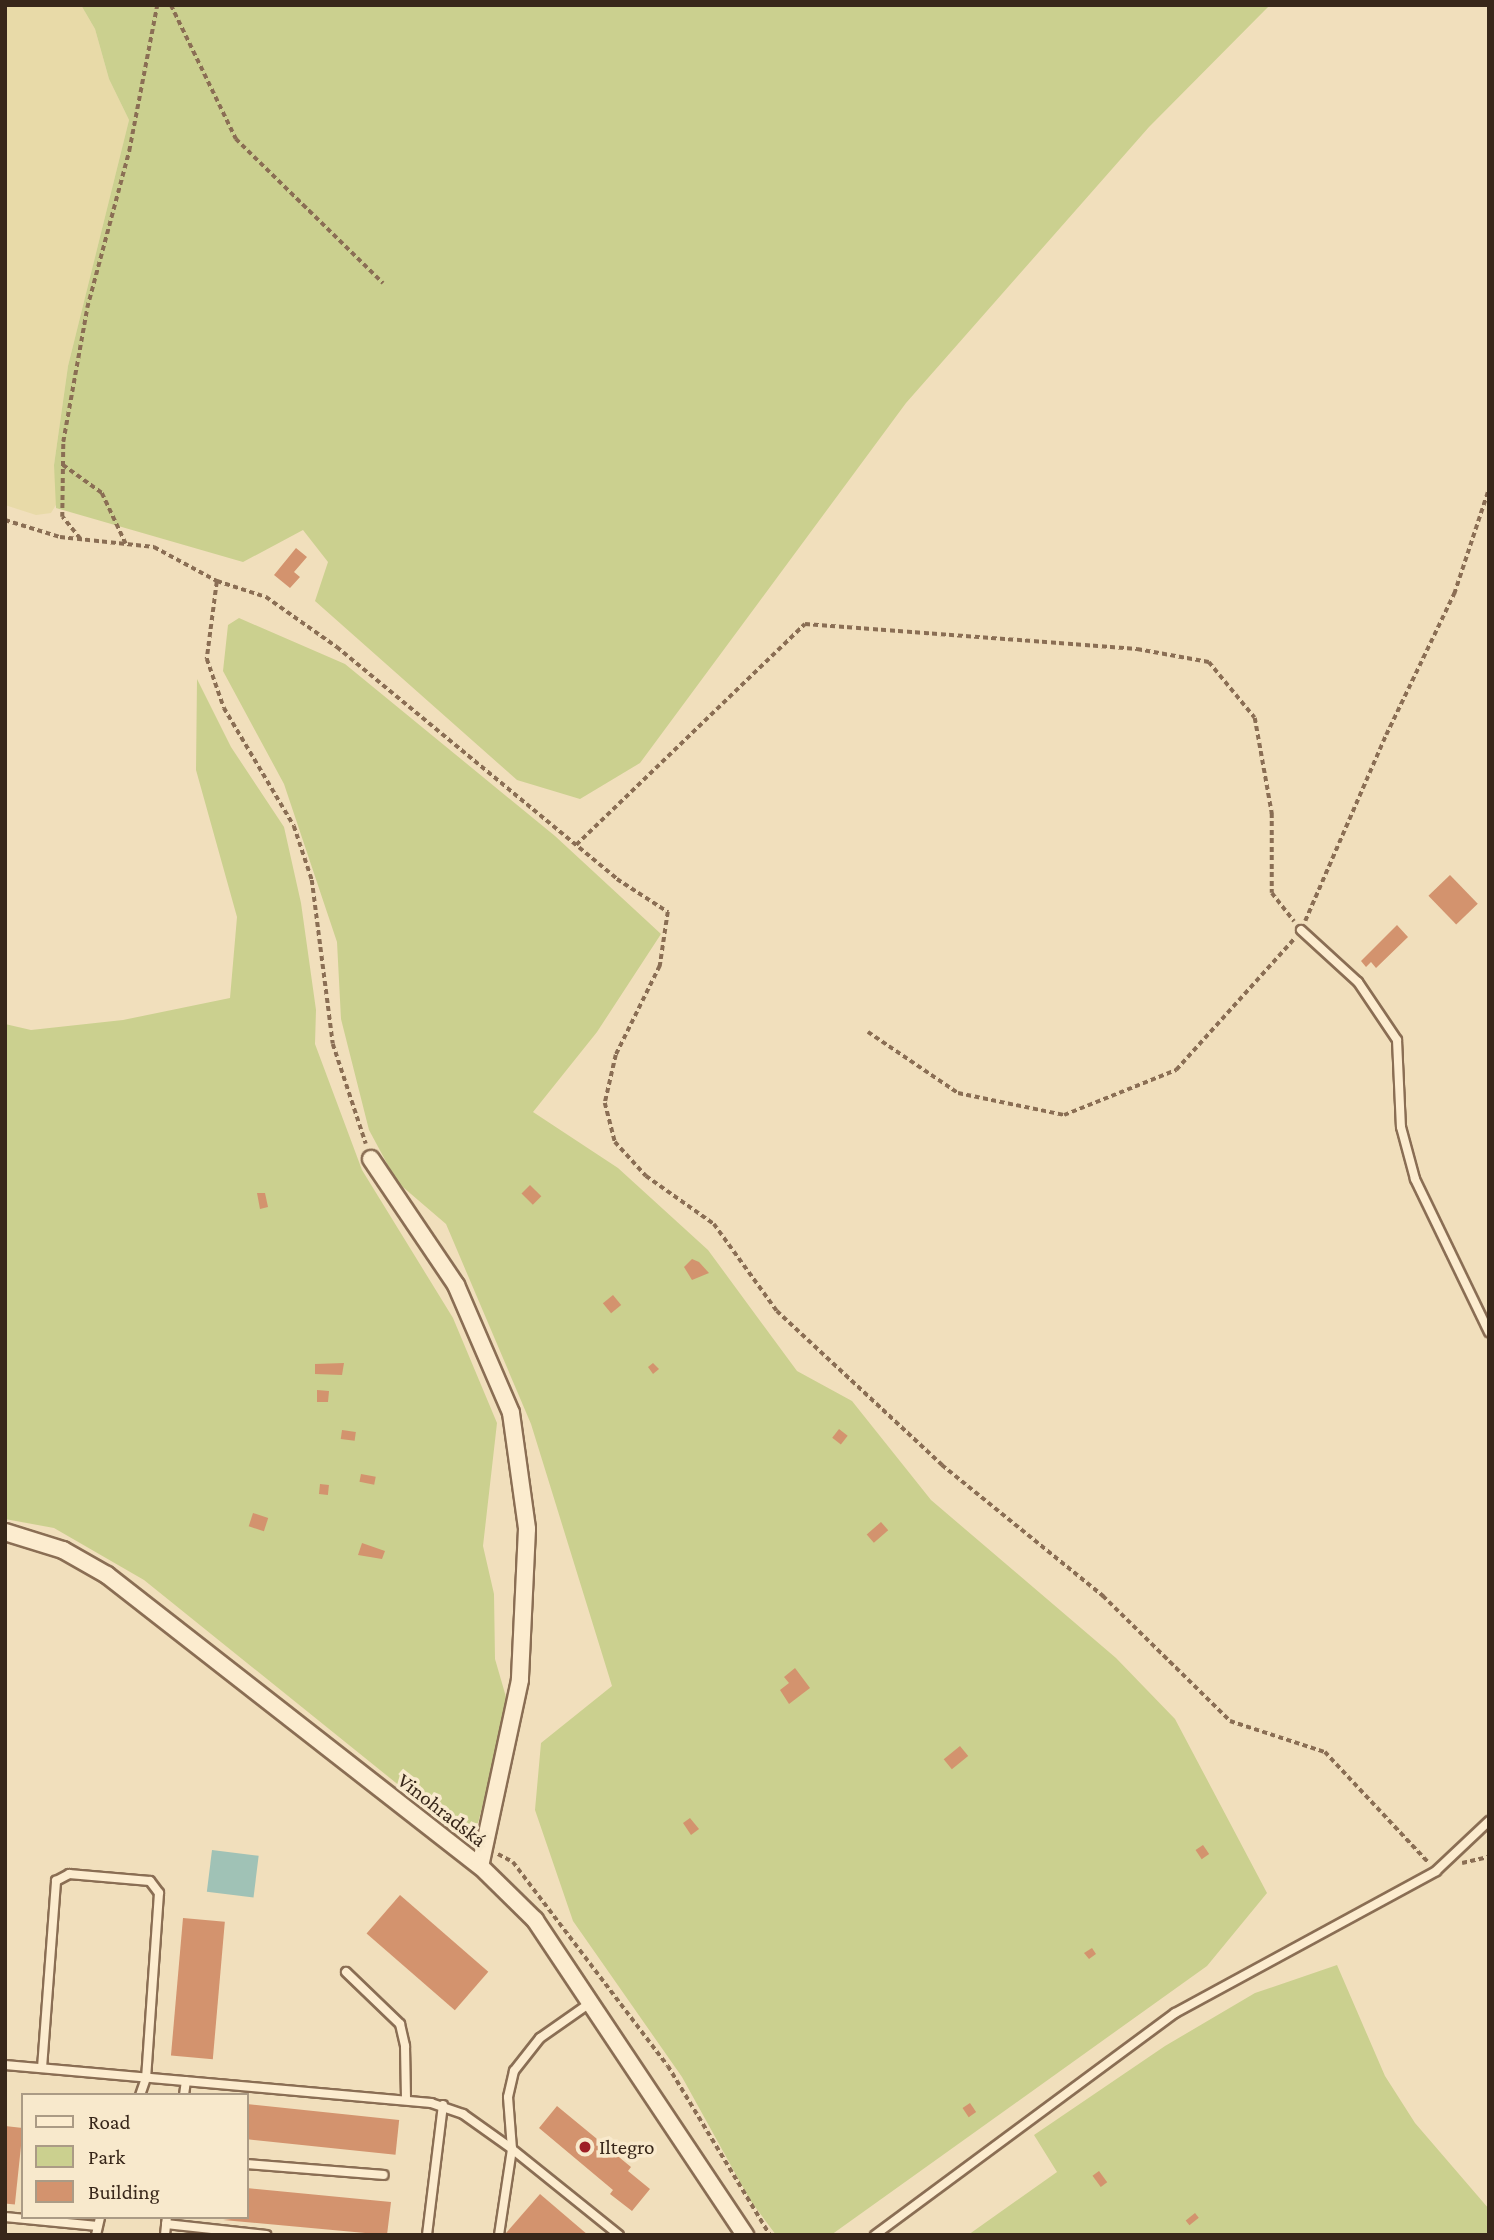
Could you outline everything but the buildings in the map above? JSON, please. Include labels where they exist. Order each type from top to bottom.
[{"type":"street","points":[[370,1159],[456,1285],[511,1413],[527,1529],[520,1681],[480,1866]]},
{"type":"street","name":"Vinohradská","points":[[5,1532],[63,1550],[107,1575],[480,1866],[535,1920],[745,2235]]},
{"type":"lane","points":[[1301,930],[1358,982],[1397,1040],[1401,1126],[1415,1179],[1489,1332]]},
{"type":"lane","points":[[875,2235],[1175,2014],[1436,1871],[1489,1821]]},
{"type":"lane","points":[[42,2068],[56,1881],[69,1874],[144,1880],[155,1883],[159,1893],[146,2078],[141,2093]]},
{"type":"lane","points":[[346,1972],[400,2024],[405,2046],[406,2100]]},
{"type":"lane","points":[[499,2235],[512,2149],[508,2097],[514,2071],[540,2038],[590,2003]]},
{"type":"lane","points":[[5,2065],[443,2105],[512,2149],[619,2235]]},
{"type":"lane","points":[[184,2093],[186,2081]]},
{"type":"lane","points":[[427,2235],[443,2105]]},
{"type":"lane","points":[[248,2164],[384,2175]]},
{"type":"lane","points":[[26,2219],[98,2226]]},
{"type":"lane","points":[[165,2235],[167,2220],[267,2235]]},
{"type":"path","points":[[80,539],[62,517],[63,465],[87,308],[129,152],[157,5]]},
{"type":"path","points":[[171,5],[236,139],[383,283]]},
{"type":"path","points":[[63,465],[102,494],[126,544]]},
{"type":"path","points":[[868,1032],[958,1093],[1063,1115],[1176,1070],[1301,930],[1386,735],[1454,594],[1489,488]]},
{"type":"path","points":[[5,520],[80,539],[154,547],[216,581],[266,597],[337,647],[576,845],[668,912],[660,966],[616,1055],[605,1104],[615,1142],[646,1176],[715,1224],[786,1320],[942,1465],[1103,1596],[1230,1721],[1325,1752],[1436,1871]]},
{"type":"path","points":[[216,581],[207,659],[223,708],[294,826],[312,880],[333,1044],[370,1159]]},
{"type":"path","points":[[576,845],[805,624],[1137,649],[1209,662],[1255,718],[1272,813],[1272,893],[1301,930]]},
{"type":"path","points":[[484,1847],[513,1862],[668,2066],[770,2235]]},
{"type":"path","points":[[1450,1857],[1467,1865],[1489,1857]]},
{"type":"shaded area","points":[[5,5],[81,5],[95,29],[109,79],[129,120],[68,366],[54,465],[59,500],[51,513],[36,515],[5,505]]},
{"type":"green space","points":[[81,5],[1270,5],[1149,127],[906,403],[640,763],[580,799],[517,780],[315,601],[328,562],[303,530],[243,562],[56,508],[54,465],[68,366],[129,120],[109,79],[95,29]]},
{"type":"green space","points":[[239,618],[345,664],[555,836],[661,934],[597,1032],[533,1112],[618,1168],[708,1250],[797,1371],[852,1401],[931,1500],[1116,1658],[1175,1719],[1267,1893],[1207,1966],[831,2235],[776,2235],[750,2200],[682,2077],[573,1921],[535,1810],[541,1743],[612,1686],[531,1424],[446,1224],[397,1182],[369,1130],[341,1019],[337,942],[284,784],[223,671],[228,625]]},
{"type":"green space","points":[[197,679],[231,747],[284,827],[301,903],[316,1010],[315,1044],[362,1170],[453,1318],[497,1423],[483,1546],[494,1594],[495,1659],[506,1697],[499,1743],[478,1823],[452,1828],[144,1580],[54,1528],[5,1519],[5,1024],[31,1030],[123,1020],[230,998],[237,917],[196,770]]},
{"type":"green space","points":[[1337,1965],[1385,2076],[1415,2123],[1489,2209],[1489,2235],[968,2235],[1057,2172],[1034,2135],[1165,2046],[1255,1993]]},
{"type":"water","points":[[212,1850],[259,1856],[254,1897],[207,1892]]},
{"type":"place","name":"Iltegro","points":[[585,2147]]}]
